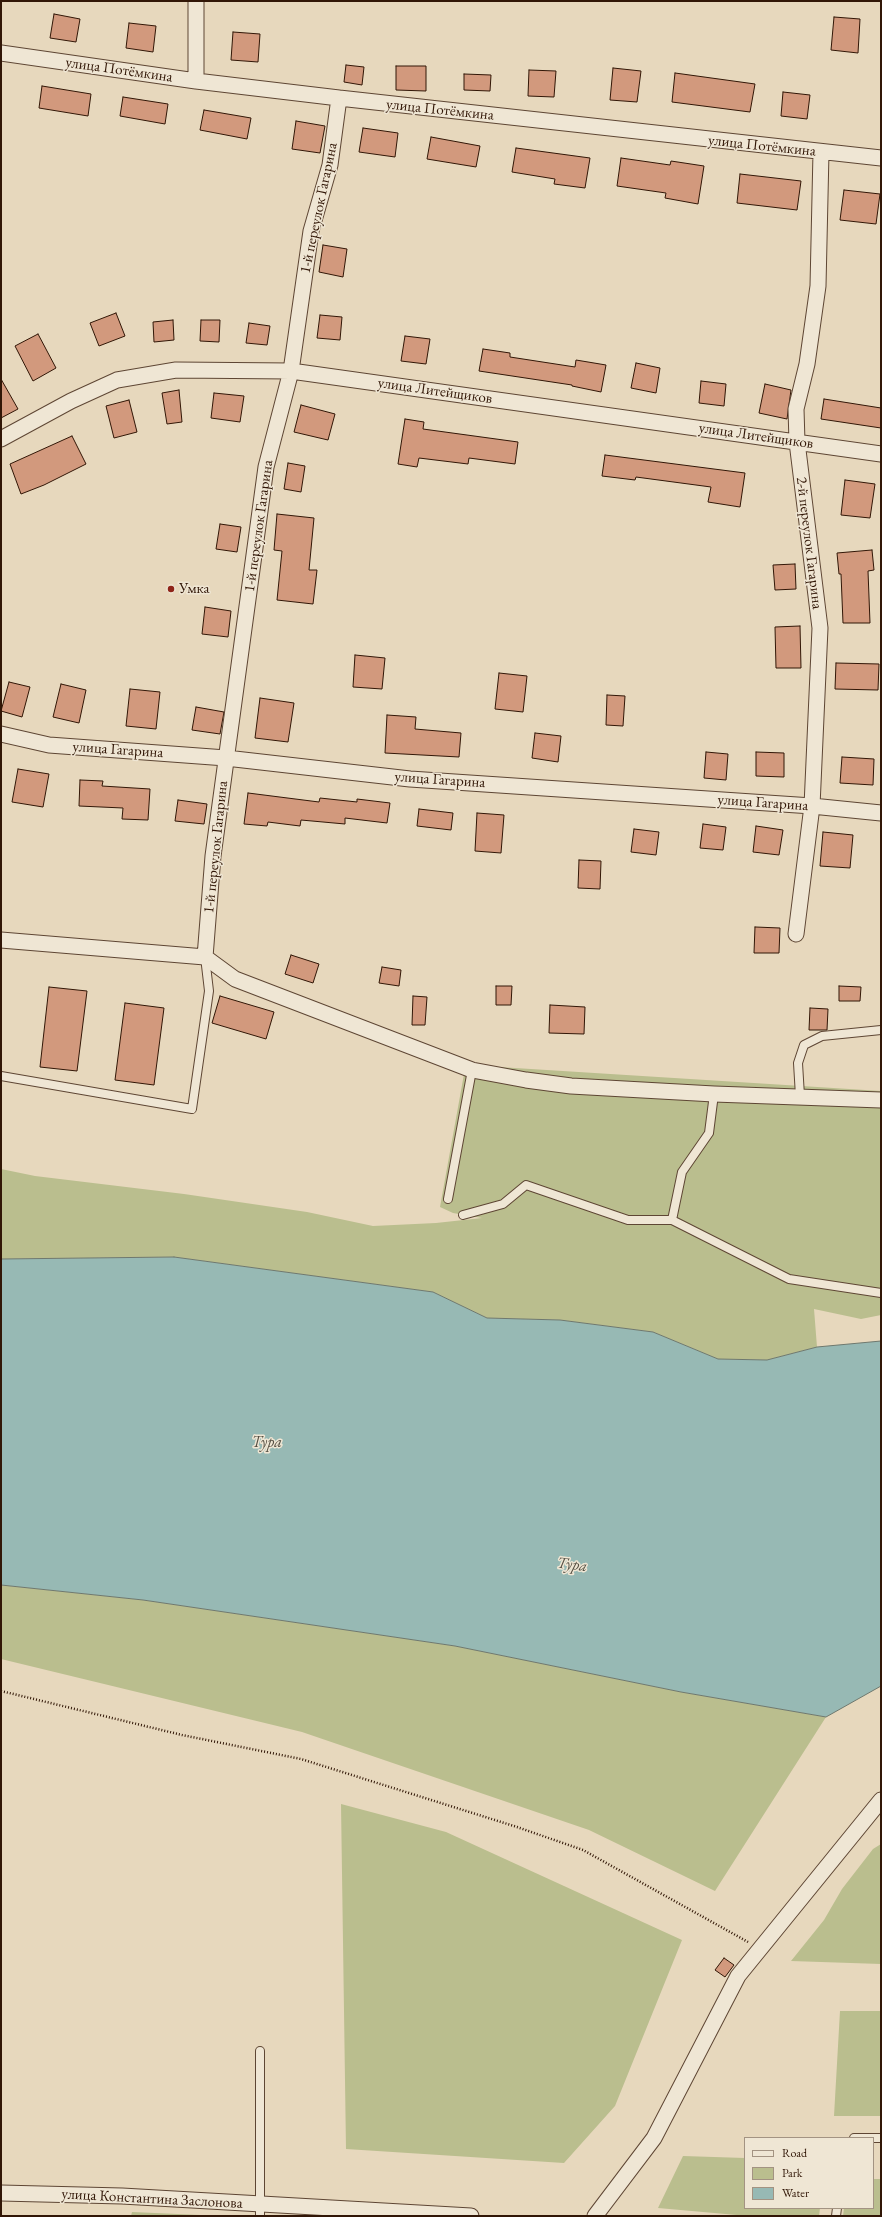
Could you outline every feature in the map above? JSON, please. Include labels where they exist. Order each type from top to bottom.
[{"type":"street","points":[[196,1],[196,81]]},
{"type":"street","name":"улица Потёмкина","points":[[1,53],[196,81],[881,158]]},
{"type":"street","name":"1-й переулок Гагарина","points":[[205,957],[213,856],[266,467],[291,371],[311,231],[330,165],[339,98]]},
{"type":"street","name":"2-й переулок Гагарина","points":[[796,934],[812,806],[820,628],[797,442],[796,409],[808,364],[818,286],[821,152]]},
{"type":"street","name":"улица Литейщиков","points":[[1,439],[71,401],[117,380],[176,370],[291,371],[881,454]]},
{"type":"street","name":"улица Гагарина","points":[[1,734],[49,744],[226,758],[410,779],[812,806],[881,813]]},
{"type":"street","points":[[1,940],[205,957],[235,978],[472,1070],[526,1080],[571,1086],[714,1094],[881,1100]]},
{"type":"street","points":[[595,2216],[654,2138],[738,1976],[881,1800]]},
{"type":"street","name":"улица Константина Заслонова","points":[[1,2193],[122,2196],[260,2210],[471,2216]]},
{"type":"lane","points":[[1,1076],[192,1109],[209,991],[205,957]]},
{"type":"lane","points":[[800,1096],[798,1063],[804,1045],[822,1036],[881,1030]]},
{"type":"lane","points":[[448,1200],[472,1070]]},
{"type":"lane","points":[[672,1220],[682,1172],[709,1133],[714,1094]]},
{"type":"lane","points":[[463,1216],[503,1204],[526,1185],[628,1220],[672,1220],[789,1279],[881,1293]]},
{"type":"lane","points":[[260,2051],[260,2210]]},
{"type":"path","points":[[1,1691],[182,1735],[301,1759],[517,1827],[583,1850],[761,1949]]},
{"type":"green space","points":[[499,1067],[881,1091],[881,1315],[861,1319],[814,1309],[817,1347],[767,1360],[718,1359],[653,1332],[560,1320],[487,1318],[433,1292],[174,1257],[1,1259],[1,1169],[35,1176],[184,1194],[307,1212],[373,1226],[436,1223],[482,1218],[453,1213],[440,1207],[464,1074]]},
{"type":"green space","points":[[1,1585],[143,1600],[455,1646],[681,1692],[826,1717],[715,1891],[589,1830],[302,1732],[1,1659]]},
{"type":"green space","points":[[341,1804],[446,1832],[682,1940],[615,2106],[564,2163],[346,2149]]},
{"type":"green space","points":[[881,1844],[881,1964],[791,1961],[824,1920],[842,1889],[873,1849]]},
{"type":"green space","points":[[840,2011],[881,2011],[881,2116],[834,2116]]},
{"type":"green space","points":[[683,2156],[744,2158],[744,2209],[820,2209],[819,2216],[748,2216],[658,2208]]},
{"type":"green space","points":[[874,2179],[881,2179],[881,2216],[843,2216],[844,2209],[874,2209]]},
{"type":"green space","points":[[132,2212],[223,2216],[131,2216]]},
{"type":"water","name":"Тура","points":[[174,1257],[433,1292],[487,1318],[560,1320],[653,1332],[718,1359],[767,1360],[817,1347],[881,1341],[881,1686],[826,1717],[681,1692],[455,1646],[143,1600],[1,1585],[1,1259]]},
{"type":"building","points":[[54,14],[80,19],[76,42],[50,38]]},
{"type":"building","points":[[834,17],[860,19],[858,53],[831,50]]},
{"type":"building","points":[[129,23],[156,26],[153,52],[126,48]]},
{"type":"building","points":[[233,32],[260,34],[258,62],[231,60]]},
{"type":"building","points":[[346,65],[364,67],[362,85],[344,82]]},
{"type":"building","points":[[396,66],[426,66],[426,91],[396,90]]},
{"type":"building","points":[[613,68],[641,71],[637,102],[610,100]]},
{"type":"building","points":[[529,70],[556,71],[554,97],[528,96]]},
{"type":"building","points":[[675,73],[755,84],[750,112],[672,102]]},
{"type":"building","points":[[464,74],[491,75],[490,91],[464,90]]},
{"type":"building","points":[[42,86],[91,94],[88,116],[39,108]]},
{"type":"building","points":[[783,92],[810,95],[807,119],[781,116]]},
{"type":"building","points":[[123,97],[168,104],[165,124],[120,116]]},
{"type":"building","points":[[204,110],[251,118],[247,139],[200,130]]},
{"type":"building","points":[[296,121],[325,126],[320,153],[292,149]]},
{"type":"building","points":[[363,128],[398,133],[395,157],[359,152]]},
{"type":"building","points":[[431,137],[480,146],[476,167],[427,159]]},
{"type":"building","points":[[516,148],[590,158],[585,188],[554,184],[555,179],[512,172]]},
{"type":"building","points":[[621,158],[670,165],[671,161],[704,166],[698,204],[665,198],[666,193],[617,186]]},
{"type":"building","points":[[740,174],[801,181],[797,210],[737,203]]},
{"type":"building","points":[[844,190],[880,194],[876,224],[840,220]]},
{"type":"building","points":[[323,245],[347,249],[343,277],[319,272]]},
{"type":"building","points":[[116,313],[125,336],[99,346],[90,323]]},
{"type":"building","points":[[320,315],[342,317],[340,340],[317,338]]},
{"type":"building","points":[[173,320],[174,340],[154,342],[153,322]]},
{"type":"building","points":[[201,320],[220,320],[219,342],[200,341]]},
{"type":"building","points":[[249,323],[270,326],[267,345],[246,343]]},
{"type":"building","points":[[38,334],[56,368],[33,381],[15,346]]},
{"type":"building","points":[[405,336],[430,339],[426,364],[401,361]]},
{"type":"building","points":[[483,349],[510,353],[510,357],[575,367],[576,360],[606,365],[601,392],[572,385],[479,371]]},
{"type":"building","points":[[636,363],[660,368],[656,393],[631,388]]},
{"type":"building","points":[[1,379],[18,409],[1,418]]},
{"type":"building","points":[[701,381],[726,384],[724,406],[699,403]]},
{"type":"building","points":[[765,384],[791,390],[787,419],[759,413]]},
{"type":"building","points":[[179,390],[182,422],[167,424],[162,393]]},
{"type":"building","points":[[214,393],[244,396],[240,422],[211,418]]},
{"type":"building","points":[[824,399],[881,408],[881,428],[821,419]]},
{"type":"building","points":[[129,400],[137,432],[114,438],[106,406]]},
{"type":"building","points":[[301,405],[335,414],[328,440],[294,432]]},
{"type":"building","points":[[405,419],[424,422],[423,429],[518,442],[515,464],[469,458],[468,464],[419,458],[417,467],[398,464]]},
{"type":"building","points":[[72,436],[86,464],[44,485],[21,494],[10,464]]},
{"type":"building","points":[[605,455],[745,473],[740,507],[708,502],[711,487],[636,477],[635,480],[602,476]]},
{"type":"building","points":[[288,463],[305,466],[301,492],[284,489]]},
{"type":"building","points":[[845,480],[875,484],[870,518],[841,515]]},
{"type":"building","points":[[277,514],[314,518],[309,570],[317,570],[313,604],[277,600],[282,551],[274,550]]},
{"type":"building","points":[[220,524],[241,527],[237,552],[216,549]]},
{"type":"building","points":[[872,550],[874,570],[868,571],[870,623],[843,623],[841,574],[839,574],[837,553]]},
{"type":"building","points":[[795,564],[796,589],[775,590],[773,565]]},
{"type":"building","points":[[205,607],[231,611],[228,637],[202,634]]},
{"type":"building","points":[[800,626],[801,668],[776,668],[775,627]]},
{"type":"building","points":[[355,655],[385,658],[382,689],[353,687]]},
{"type":"building","points":[[836,663],[879,664],[878,690],[835,689]]},
{"type":"building","points":[[499,673],[527,676],[523,712],[495,709]]},
{"type":"building","points":[[9,682],[30,687],[22,717],[1,711]]},
{"type":"building","points":[[61,684],[86,690],[79,723],[53,717]]},
{"type":"building","points":[[130,689],[160,692],[156,729],[126,726]]},
{"type":"building","points":[[607,695],[625,696],[623,726],[606,725]]},
{"type":"building","points":[[260,698],[294,703],[288,742],[255,738]]},
{"type":"building","points":[[196,707],[224,712],[220,734],[192,730]]},
{"type":"building","points":[[387,715],[416,717],[415,729],[461,733],[459,757],[385,753]]},
{"type":"building","points":[[535,733],[561,736],[558,762],[532,758]]},
{"type":"building","points":[[706,752],[728,754],[726,780],[704,778]]},
{"type":"building","points":[[756,752],[784,753],[784,777],[756,776]]},
{"type":"building","points":[[842,757],[874,759],[873,785],[840,783]]},
{"type":"building","points":[[18,769],[49,774],[43,807],[12,802]]},
{"type":"building","points":[[80,780],[103,781],[102,786],[150,789],[148,820],[122,819],[123,808],[79,806]]},
{"type":"building","points":[[248,793],[319,802],[320,798],[357,802],[357,799],[390,803],[387,823],[345,818],[345,824],[301,820],[300,826],[268,822],[267,826],[244,824]]},
{"type":"building","points":[[178,800],[207,804],[204,824],[175,821]]},
{"type":"building","points":[[419,809],[453,813],[451,830],[417,826]]},
{"type":"building","points":[[477,813],[504,815],[501,853],[475,851]]},
{"type":"building","points":[[703,824],[726,827],[723,850],[700,848]]},
{"type":"building","points":[[756,826],[783,830],[779,855],[753,852]]},
{"type":"building","points":[[634,829],[659,832],[656,855],[631,852]]},
{"type":"building","points":[[823,832],[853,835],[850,868],[820,866]]},
{"type":"building","points":[[579,860],[601,861],[600,889],[578,888]]},
{"type":"building","points":[[755,927],[780,928],[779,953],[754,953]]},
{"type":"building","points":[[291,955],[319,964],[313,983],[285,974]]},
{"type":"building","points":[[382,967],[401,970],[399,986],[379,983]]},
{"type":"building","points":[[496,986],[512,986],[511,1005],[496,1005]]},
{"type":"building","points":[[839,986],[861,987],[860,1001],[839,1001]]},
{"type":"building","points":[[49,987],[87,991],[77,1071],[40,1067]]},
{"type":"building","points":[[220,996],[274,1012],[266,1039],[212,1023]]},
{"type":"building","points":[[413,996],[427,997],[425,1025],[412,1025]]},
{"type":"building","points":[[125,1003],[164,1008],[154,1085],[115,1080]]},
{"type":"building","points":[[550,1005],[585,1007],[584,1034],[549,1033]]},
{"type":"building","points":[[810,1008],[828,1009],[827,1030],[809,1030]]},
{"type":"building","points":[[724,1958],[734,1965],[725,1977],[715,1970]]},
{"type":"place","name":"Умка","points":[[171,589]]}]
